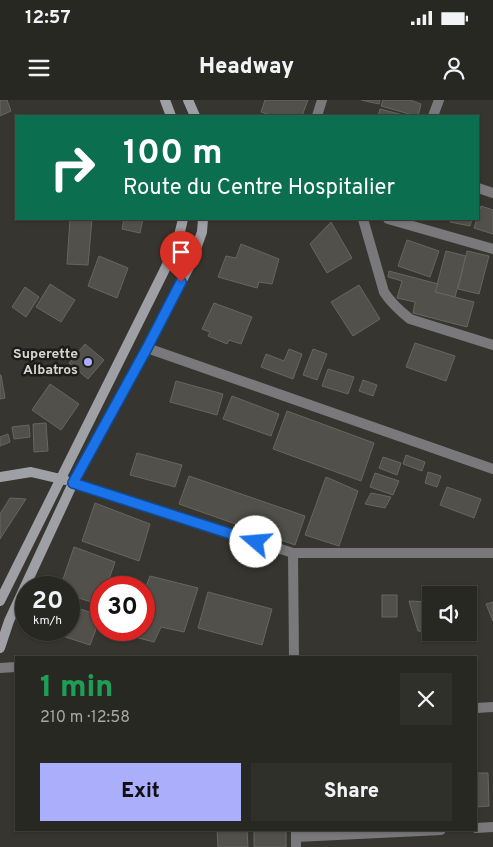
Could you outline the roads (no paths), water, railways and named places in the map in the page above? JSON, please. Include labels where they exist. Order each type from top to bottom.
[{"type":"street","points":[[188,100],[195,115]]},
{"type":"street","points":[[317,115],[322,100]]},
{"type":"street","points":[[433,115],[439,100]]},
{"type":"street","points":[[168,102],[171,115]]},
{"type":"street","points":[[479,188],[493,193]]},
{"type":"street","points":[[0,601],[168,262],[176,244],[183,220]]},
{"type":"street","points":[[0,648],[10,621],[73,483],[190,265],[202,232],[203,220]]},
{"type":"street","points":[[363,220],[384,292],[390,302],[400,312],[410,319],[493,345]]},
{"type":"street","points":[[392,220],[493,249]]},
{"type":"street","points":[[147,348],[493,469]]},
{"type":"street","points":[[0,477],[31,472],[60,479],[293,554],[493,553]]},
{"type":"street","points":[[293,554],[294,656]]},
{"type":"street","points":[[0,668],[15,667]]},
{"type":"street","points":[[477,708],[493,707]]},
{"type":"street","points":[[477,828],[493,827]]},
{"type":"street","points":[[296,838],[423,831]]},
{"type":"place","name":"Superette Albatros","points":[[88,362]]}]
